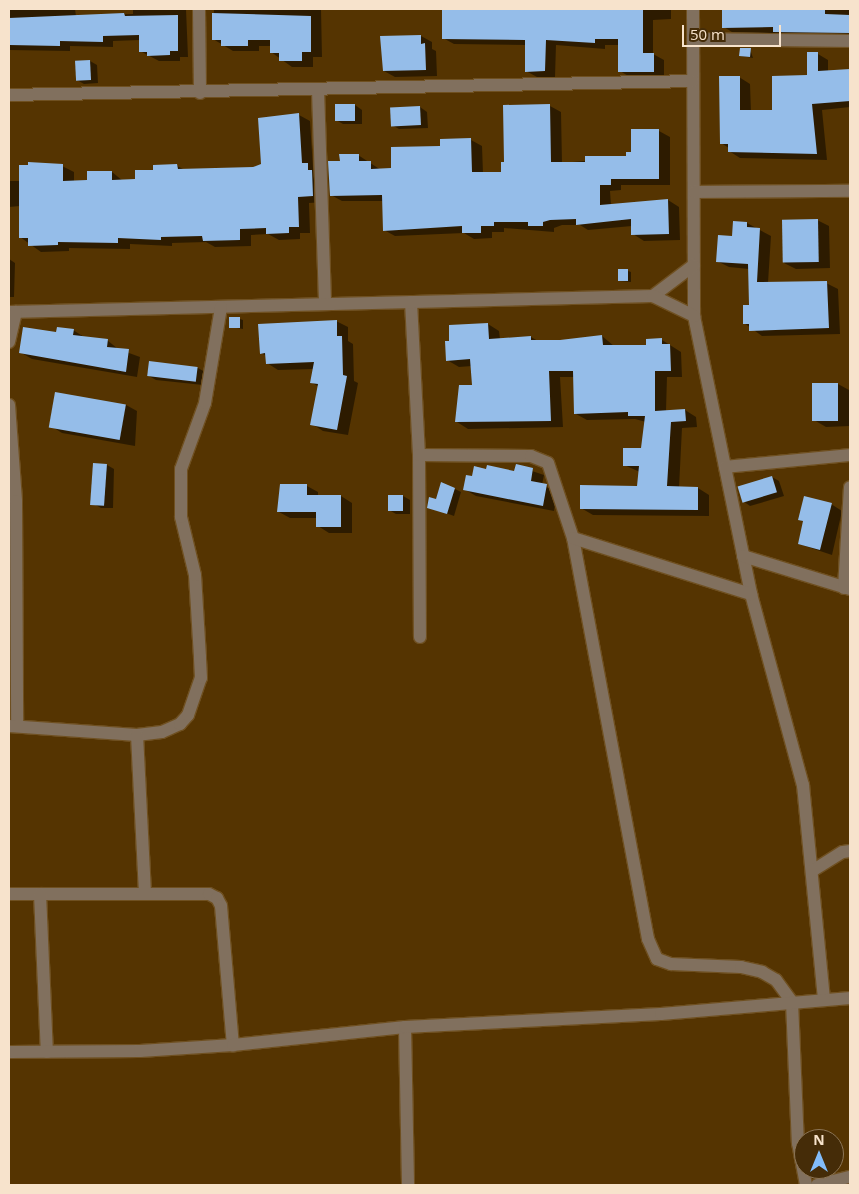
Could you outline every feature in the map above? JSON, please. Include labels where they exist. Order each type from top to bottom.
[{"type":"street","points":[[199,9],[200,93]]},
{"type":"street","points":[[693,9],[694,316],[751,594],[804,785],[824,1000]]},
{"type":"street","points":[[693,39],[850,41]]},
{"type":"street","points":[[9,95],[200,93],[693,81]]},
{"type":"street","points":[[318,90],[325,304]]},
{"type":"street","points":[[694,192],[850,191]]},
{"type":"street","points":[[653,296],[694,265]]},
{"type":"street","points":[[9,342],[12,312],[653,296],[694,316]]},
{"type":"street","points":[[411,302],[419,455],[420,637]]},
{"type":"street","points":[[9,405],[16,501],[12,578],[13,726],[99,735],[137,735],[162,732],[180,724],[188,715],[201,678],[195,575],[181,517],[181,469],[205,403],[221,307]]},
{"type":"street","points":[[419,455],[531,456],[548,463],[573,538],[616,780],[651,945],[658,959],[670,964],[741,967],[762,972],[776,980],[792,1002],[798,1143],[806,1185]]},
{"type":"street","points":[[725,467],[850,455]]},
{"type":"street","points":[[743,556],[847,588],[850,487]]},
{"type":"street","points":[[573,538],[751,594]]},
{"type":"street","points":[[137,735],[144,894]]},
{"type":"street","points":[[812,871],[842,852],[850,851]]},
{"type":"street","points":[[9,894],[209,894],[216,898],[221,906],[233,1046]]},
{"type":"street","points":[[40,894],[47,1052]]},
{"type":"street","points":[[9,1052],[140,1051],[233,1046],[405,1027],[661,1014],[850,998]]},
{"type":"street","points":[[405,1027],[408,1185]]},
{"type":"street","points":[[817,1185],[850,1177]]},
{"type":"building","points":[[442,9],[643,9],[643,53],[654,53],[654,72],[618,72],[618,39],[595,39],[595,43],[546,40],[545,71],[525,72],[525,40],[442,39]]},
{"type":"building","points":[[722,9],[825,9],[825,14],[850,15],[850,33],[773,32],[773,27],[722,28]]},
{"type":"building","points":[[124,13],[125,16],[178,15],[178,51],[170,51],[170,55],[147,56],[147,52],[139,52],[139,35],[103,36],[103,42],[60,41],[60,46],[9,45],[9,18]]},
{"type":"building","points":[[212,13],[311,16],[311,52],[302,52],[302,61],[279,61],[279,53],[270,53],[270,40],[248,40],[248,46],[221,46],[221,40],[212,40]]},
{"type":"building","points":[[421,35],[421,44],[425,43],[426,70],[383,71],[380,36]]},
{"type":"building","points":[[740,48],[751,48],[750,57],[739,56]]},
{"type":"building","points":[[807,52],[818,52],[818,71],[850,69],[850,101],[812,104],[817,154],[728,152],[728,144],[720,144],[719,76],[740,76],[740,110],[772,110],[772,76],[807,75]]},
{"type":"building","points":[[90,60],[91,80],[76,81],[75,61]]},
{"type":"building","points":[[335,104],[355,104],[355,121],[335,121]]},
{"type":"building","points":[[550,104],[551,162],[585,162],[585,156],[626,156],[626,152],[631,152],[631,129],[659,129],[659,179],[611,179],[611,185],[600,185],[600,205],[668,199],[669,234],[631,235],[631,219],[576,225],[576,219],[550,220],[543,222],[543,226],[528,226],[528,222],[494,222],[494,226],[481,226],[481,233],[462,233],[462,226],[383,231],[382,195],[330,196],[328,161],[340,161],[339,154],[359,154],[359,161],[371,161],[371,169],[391,168],[391,147],[440,146],[440,139],[471,138],[472,172],[501,172],[501,162],[504,162],[503,105]]},
{"type":"building","points":[[420,106],[421,125],[391,127],[390,108]]},
{"type":"building","points":[[299,113],[302,163],[308,163],[308,170],[312,170],[313,196],[298,197],[299,227],[289,227],[289,233],[266,234],[266,228],[240,229],[240,240],[203,241],[202,236],[161,237],[161,240],[118,238],[118,243],[58,242],[58,245],[28,246],[28,238],[19,238],[19,165],[28,165],[28,162],[63,164],[63,181],[87,180],[87,171],[112,171],[112,180],[135,179],[135,170],[153,170],[153,165],[177,164],[178,169],[253,167],[261,164],[258,118]]},
{"type":"building","points":[[818,219],[819,262],[783,263],[782,220]]},
{"type":"building","points":[[733,221],[747,222],[747,227],[760,228],[757,282],[827,281],[829,328],[749,331],[749,324],[743,324],[743,305],[749,305],[748,264],[716,262],[718,235],[732,236]]},
{"type":"building","points":[[618,269],[628,269],[628,281],[618,281]]},
{"type":"building","points":[[229,317],[240,317],[240,328],[229,328]]},
{"type":"building","points":[[337,320],[337,336],[342,336],[343,375],[347,376],[337,430],[310,425],[318,384],[310,383],[314,362],[266,364],[265,353],[260,354],[258,324]]},
{"type":"building","points":[[488,323],[489,339],[531,336],[531,340],[560,340],[602,335],[603,345],[646,345],[646,339],[662,338],[662,344],[670,344],[671,371],[655,371],[655,411],[685,409],[686,421],[671,422],[667,486],[698,487],[698,510],[580,509],[580,485],[637,486],[639,466],[623,466],[623,448],[641,448],[645,416],[628,416],[628,412],[574,414],[573,371],[549,371],[551,421],[455,422],[459,385],[472,385],[470,359],[446,361],[445,341],[449,341],[449,325]]},
{"type":"building","points":[[23,327],[56,332],[57,327],[74,329],[73,335],[108,339],[107,347],[129,349],[126,372],[19,353]]},
{"type":"building","points":[[149,361],[198,367],[196,382],[147,376]]},
{"type":"building","points":[[812,383],[838,383],[838,421],[812,421]]},
{"type":"building","points":[[55,392],[126,405],[120,440],[49,427]]},
{"type":"building","points":[[93,463],[107,464],[104,506],[90,505]]},
{"type":"building","points":[[516,464],[533,468],[531,481],[547,484],[543,506],[463,490],[466,475],[472,476],[474,466],[486,469],[487,465],[514,471]]},
{"type":"building","points":[[772,476],[777,492],[743,503],[738,487]]},
{"type":"building","points":[[441,482],[455,488],[447,514],[427,508],[429,497],[436,499]]},
{"type":"building","points":[[280,484],[307,484],[307,495],[341,495],[341,527],[316,527],[316,512],[277,512]]},
{"type":"building","points":[[388,495],[403,495],[403,511],[388,511]]},
{"type":"building","points":[[804,496],[832,503],[820,550],[798,544],[803,521],[798,520]]}]
